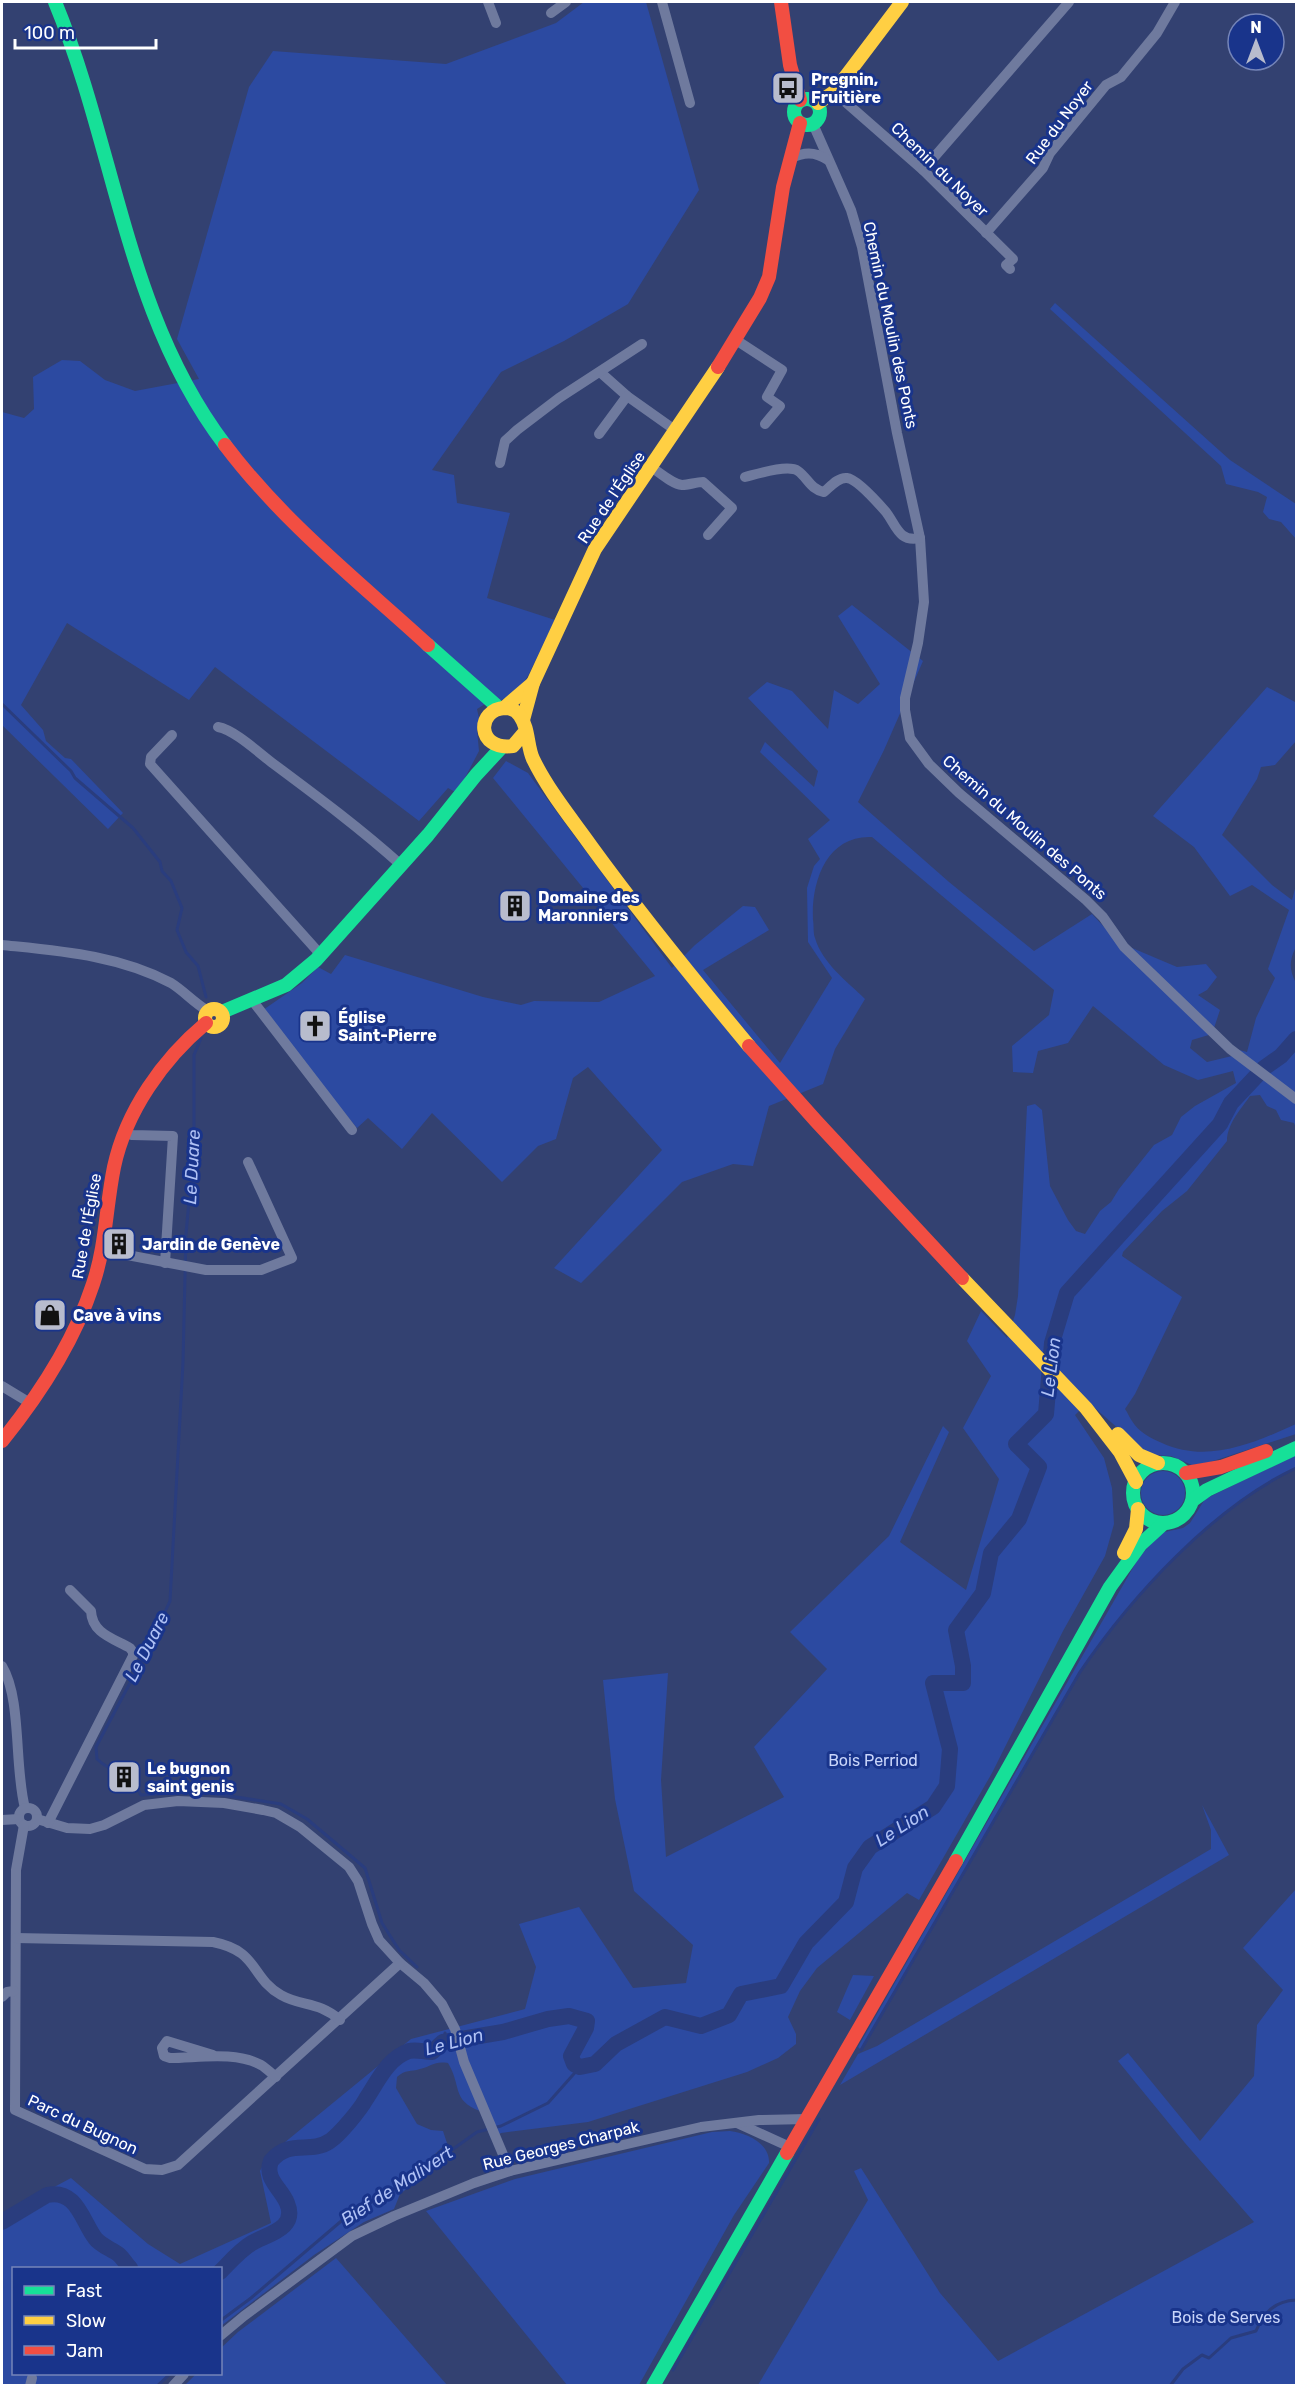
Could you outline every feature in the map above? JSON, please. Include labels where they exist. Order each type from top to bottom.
[{"type":"main road","points":[[55,2],[87,87],[123,226],[142,287],[180,372],[205,416],[234,458],[299,530],[466,681],[495,711],[514,710],[523,727],[534,763],[581,831],[703,990],[839,1148],[1086,1408],[1100,1428],[1119,1448],[1136,1482]]},
{"type":"main road","points":[[781,2],[790,65],[800,100]]},
{"type":"main road","points":[[818,103],[834,92],[902,2]]},
{"type":"main road","points":[[810,99],[818,103],[820,115],[806,124],[793,113],[795,105],[800,100],[810,99]]},
{"type":"main road","name":"Rue de l'Église","points":[[523,727],[533,683],[594,549],[736,340],[760,298],[769,277],[789,159],[806,124]]},
{"type":"main road","name":"Rue de l'Église","points":[[495,711],[533,683]]},
{"type":"main road","points":[[495,711],[486,737],[495,746],[507,747],[534,763]]},
{"type":"main road","points":[[507,747],[522,738],[523,727]]},
{"type":"main road","name":"Rue de l'Église","points":[[476,775],[486,737]]},
{"type":"main road","name":"Rue de l'Église","points":[[2,1441],[52,1370],[80,1316],[93,1284],[101,1250],[114,1166],[124,1132],[141,1101],[171,1059],[189,1036],[212,1015],[286,985],[301,974],[321,955],[401,865],[463,794],[476,775],[507,747]]},
{"type":"main road","points":[[1086,1408],[1107,1422],[1139,1455],[1158,1463],[1170,1464],[1186,1473],[1193,1486],[1193,1500],[1188,1510],[1180,1518],[1164,1523],[1145,1538],[1127,1567],[1110,1587]]},
{"type":"main road","points":[[1186,1473],[1221,1467],[1296,1440]]},
{"type":"main road","points":[[1193,1500],[1207,1490],[1296,1448]]},
{"type":"main road","points":[[1158,1463],[1142,1472],[1136,1482],[1133,1495],[1138,1509],[1147,1518],[1164,1523]]},
{"type":"main road","points":[[653,2385],[976,1826],[1110,1587],[1136,1529],[1138,1509]]},
{"type":"street","points":[[488,2],[496,23]]},
{"type":"street","points":[[551,13],[566,2]]},
{"type":"street","points":[[662,2],[690,103]]},
{"type":"street","points":[[923,170],[1069,2]]},
{"type":"street","name":"Rue du Noyer","points":[[986,233],[1043,168],[1050,153],[1106,84],[1121,76],[1156,33],[1175,2]]},
{"type":"street","name":"Chemin du Noyer","points":[[834,92],[923,170],[1013,259],[1006,265],[1010,269]]},
{"type":"street","name":"Chemin du Moulin des Ponts","points":[[806,124],[828,160],[851,210],[862,247],[897,434],[920,538],[924,576],[923,611],[904,710],[907,727],[915,747],[959,793],[1086,900],[1103,917],[1124,947],[1230,1049],[1296,1099]]},
{"type":"street","points":[[789,159],[800,153],[809,153],[828,160]]},
{"type":"street","points":[[736,340],[782,370],[767,397],[780,406],[765,424]]},
{"type":"street","points":[[501,464],[505,441],[559,398],[642,344]]},
{"type":"street","points":[[600,372],[627,396],[675,430]]},
{"type":"street","points":[[599,434],[627,396]]},
{"type":"street","points":[[651,467],[678,484],[703,483],[732,508],[708,535]]},
{"type":"street","points":[[745,477],[790,468],[798,471],[815,490],[824,492],[846,477],[856,482],[886,513],[899,534],[911,539],[920,538]]},
{"type":"street","points":[[218,727],[226,728],[264,756],[349,821],[401,865]]},
{"type":"street","points":[[172,735],[151,757],[150,764],[321,955]]},
{"type":"street","points":[[2,945],[90,955],[122,963],[170,982],[212,1015]]},
{"type":"street","points":[[252,1000],[352,1130]]},
{"type":"street","points":[[124,1132],[132,1135],[173,1136],[165,1263]]},
{"type":"street","points":[[101,1250],[195,1269],[261,1270],[292,1258],[248,1162]]},
{"type":"street","points":[[2,1386],[30,1403]]},
{"type":"street","points":[[48,1823],[133,1656],[130,1647],[96,1629],[91,1622],[90,1611],[70,1590]]},
{"type":"street","points":[[2,1666],[12,1691],[19,1775],[25,1808]]},
{"type":"street","points":[[37,1819],[77,1830],[90,1829],[104,1825],[144,1805],[178,1801],[224,1803],[276,1813],[300,1827],[349,1867],[358,1881],[379,1940],[400,1963],[437,1996],[455,2029],[460,2052],[510,2171]]},
{"type":"street","points":[[25,1808],[34,1810],[37,1819]]},
{"type":"street","points":[[21,1822],[21,1810],[25,1808]]},
{"type":"street","points":[[2,1820],[32,1825],[37,1819]]},
{"type":"street","name":"Parc du Bugnon","points":[[21,1822],[16,1870],[15,2110],[145,2169],[162,2170],[178,2165],[400,1963]]},
{"type":"street","points":[[16,1938],[213,1942],[225,1945],[246,1956],[279,1994],[292,2000],[328,2009],[340,2020]]},
{"type":"street","points":[[2,1997],[7,1992],[15,1991]]},
{"type":"street","points":[[213,2055],[261,2065],[276,2077]]},
{"type":"street","name":"Rue Georges Charpak","points":[[222,2334],[359,2232],[443,2195],[510,2171],[701,2127],[807,2119]]},
{"type":"street","points":[[737,2123],[790,2147]]},
{"type":"green space","points":[[584,2],[646,2],[699,190],[628,304],[564,341],[501,372],[432,470],[454,475],[457,503],[510,513],[487,598],[555,620],[529,674],[519,690],[500,701],[493,699],[477,709],[479,751],[457,793],[448,788],[419,821],[215,667],[189,700],[67,623],[21,705],[43,730],[46,741],[65,758],[71,759],[123,813],[108,829],[2,725],[2,412],[24,418],[34,409],[33,377],[62,360],[80,361],[105,380],[135,391],[199,379],[177,339],[249,87],[273,51],[446,64],[556,23]]},
{"type":"green space","points":[[1055,303],[1230,460],[1296,504],[1296,539],[1281,522],[1269,519],[1263,512],[1267,497],[1258,492],[1226,484],[1221,466],[1050,309]]},
{"type":"green space","name":"Bois Perriod","points":[[852,605],[923,661],[884,750],[858,802],[949,882],[1034,951],[1092,914],[1118,942],[1177,967],[1206,964],[1217,977],[1207,990],[1198,995],[1220,1010],[1212,1034],[1192,1040],[1190,1048],[1207,1062],[1232,1056],[1235,1049],[1247,1052],[1256,1018],[1275,978],[1268,969],[1289,910],[1252,885],[1230,896],[1194,847],[1153,816],[1267,687],[1295,702],[1296,699],[1296,741],[1275,765],[1261,767],[1257,779],[1222,835],[1272,885],[1292,900],[1296,885],[1296,947],[1291,965],[1296,983],[1296,1128],[1294,1123],[1281,1120],[1276,1110],[1267,1106],[1260,1095],[1250,1096],[1232,1123],[1227,1141],[1187,1191],[1162,1211],[1123,1252],[1122,1256],[1182,1297],[1135,1394],[1125,1409],[1138,1428],[1149,1437],[1162,1443],[1196,1452],[1214,1451],[1247,1444],[1296,1424],[1296,1434],[1210,1462],[1192,1465],[1171,1456],[1153,1455],[1144,1451],[1088,1402],[1075,1415],[1104,1458],[1112,1488],[1114,1524],[1105,1556],[1063,1631],[992,1773],[919,1900],[907,1893],[817,1968],[800,1991],[788,2017],[796,2034],[796,2044],[778,2058],[747,2072],[588,2122],[501,2133],[491,2139],[480,2111],[465,2102],[458,2092],[448,2063],[436,2063],[403,2073],[397,2077],[396,2088],[417,2124],[431,2130],[443,2131],[447,2143],[435,2154],[427,2173],[400,2194],[394,2209],[364,2222],[314,2255],[222,2325],[222,2267],[12,2267],[12,2375],[170,2375],[160,2385],[2,2386],[2,2215],[71,2178],[148,2244],[180,2264],[271,2223],[260,2171],[266,2159],[273,2152],[411,2039],[525,2009],[536,1967],[519,1924],[579,1907],[633,1988],[686,1983],[693,1945],[634,1891],[615,1799],[603,1680],[668,1673],[661,1780],[666,1857],[784,1797],[754,1747],[827,1669],[790,1632],[889,1536],[943,1426],[949,1432],[900,1542],[966,1590],[999,1479],[963,1428],[991,1376],[967,1341],[981,1311],[1007,1338],[1015,1315],[1018,1296],[1027,1106],[1035,1104],[1042,1110],[1050,1186],[1076,1231],[1085,1234],[1100,1211],[1111,1202],[1154,1145],[1172,1135],[1181,1117],[1195,1106],[1236,1083],[1233,1071],[1198,1080],[1164,1065],[1093,1006],[1068,1043],[1038,1051],[1033,1073],[1013,1072],[1012,1046],[1049,1015],[1054,990],[872,837],[856,838],[833,852],[825,863],[815,890],[813,920],[814,936],[818,947],[836,971],[865,999],[835,1049],[823,1084],[769,1106],[753,1166],[733,1164],[682,1182],[581,1283],[554,1268],[662,1150],[588,1067],[573,1078],[556,1139],[538,1146],[502,1182],[432,1113],[402,1149],[368,1118],[357,1128],[279,1034],[263,1010],[302,983],[318,967],[331,974],[345,955],[483,997],[521,1005],[534,1001],[599,1002],[655,976],[493,778],[506,761],[528,773],[672,968],[695,945],[743,906],[755,907],[769,930],[703,970],[780,1063],[832,978],[808,942],[807,888],[814,866],[820,859],[808,839],[830,820],[760,752],[765,742],[814,787],[818,771],[748,698],[767,682],[792,691],[828,729],[834,690],[858,704],[880,684],[838,616]]},
{"type":"green space","points":[[1296,1455],[1296,1468],[1234,1506],[1176,1556],[1101,1643],[1080,1672],[861,2050],[858,2047],[1138,1559],[1160,1533],[1183,1528],[1190,1523],[1205,1499]]},
{"type":"green space","points":[[1163,1471],[1178,1478],[1185,1493],[1178,1508],[1163,1515],[1148,1508],[1141,1493],[1148,1478]]},
{"type":"green space","points":[[1202,1805],[1229,1855],[840,2085],[858,2054],[877,2046],[1211,1849],[1211,1830]]},
{"type":"green space","name":"Bois de Serves","points":[[1296,1889],[1296,2385],[758,2385],[868,2200],[854,2171],[861,2168],[940,2293],[998,2361],[1254,2222],[1118,2061],[1128,2053],[1200,2141],[1254,2076],[1257,2025],[1283,1990],[1243,1948]]},
{"type":"green space","points":[[853,1975],[874,1976],[850,2020],[837,2012]]},
{"type":"green space","points":[[730,2131],[756,2140],[766,2150],[769,2163],[734,2215],[639,2385],[567,2385],[426,2211],[515,2179],[712,2132]]},
{"type":"green space","points":[[336,2258],[447,2385],[185,2385],[195,2375],[222,2375],[222,2347],[238,2332]]},
{"type":"waterway","name":"Le Duare","points":[[2,704],[71,771],[75,778],[133,828],[160,862],[162,871],[171,881],[182,908],[177,930],[186,952],[198,966],[206,997]]},
{"type":"waterway","name":"Le Duare","points":[[201,1038],[194,1055],[194,1186],[189,1201],[186,1234],[183,1362],[170,1601],[149,1647],[96,1747],[97,1759],[130,1779],[141,1795],[174,1793],[184,1789],[281,1804],[307,1819],[365,1868],[382,1923],[399,1950],[417,1967]]},
{"type":"waterway","name":"Le Lion","points":[[222,2270],[243,2249],[273,2233],[285,2225],[288,2219],[287,2203],[271,2178],[269,2167],[271,2161],[286,2150],[315,2147],[334,2138],[359,2109],[384,2071],[402,2054],[412,2050],[432,2052],[443,2042],[503,2032],[548,2019],[569,2016],[587,2021],[586,2028],[571,2056],[574,2064],[580,2067],[595,2064],[616,2044],[665,2017],[701,2026],[729,2015],[741,1994],[781,1986],[806,1943],[846,1902],[855,1868],[870,1847],[933,1807],[947,1786],[950,1749],[933,1683],[963,1683],[963,1666],[956,1630],[983,1593],[991,1553],[1019,1519],[1039,1467],[1016,1444],[1046,1414],[1052,1343],[1067,1293],[1220,1124],[1231,1103],[1296,1039]]},
{"type":"waterway","points":[[861,2050],[1080,1672],[1101,1643],[1176,1556],[1234,1506],[1296,1468]]},
{"type":"waterway","points":[[443,2042],[445,2033]]},
{"type":"waterway","name":"Bief de Malivert","points":[[222,2320],[251,2298],[346,2217],[411,2179],[477,2132],[501,2126],[548,2103],[580,2067]]},
{"type":"waterway","points":[[673,2370],[819,2119]]},
{"type":"waterway","name":"Le Lion","points":[[2,2222],[47,2195],[57,2194],[72,2201],[97,2240],[118,2254],[129,2267]]},
{"type":"waterway","points":[[1170,2386],[1183,2369],[1202,2355],[1209,2358],[1231,2338],[1256,2331],[1263,2318],[1276,2305],[1296,2300]]},
{"type":"waterway","name":"Bief de Malivert","points":[[157,2386],[169,2375]]},
{"type":"traffic: fast","points":[[55,2],[76,58],[126,230],[165,342],[192,395],[225,445]]},
{"type":"traffic: fast","points":[[807,99],[817,102],[820,112],[817,122],[807,125],[797,122],[794,112],[797,102],[807,99]]},
{"type":"traffic: fast","points":[[428,645],[499,708]]},
{"type":"traffic: fast","points":[[222,1012],[286,985],[316,960],[428,835],[501,748]]},
{"type":"traffic: fast","points":[[1193,1500],[1207,1490],[1296,1448]]},
{"type":"traffic: fast","points":[[1163,1463],[1180,1468],[1188,1476],[1193,1493],[1188,1510],[1180,1518],[1163,1523],[1146,1518],[1138,1510],[1133,1493],[1138,1476],[1146,1468],[1163,1463]]},
{"type":"traffic: fast","points":[[956,1861],[1110,1587],[1141,1544],[1164,1523]]},
{"type":"traffic: fast","points":[[653,2386],[787,2153]]},
{"type":"traffic: slow","points":[[818,103],[834,92],[902,2]]},
{"type":"traffic: slow","points":[[523,720],[533,683],[595,549],[718,367]]},
{"type":"traffic: slow","points":[[504,708],[533,683]]},
{"type":"traffic: slow","points":[[524,733],[513,746],[501,746],[492,742],[487,736],[484,729],[485,722],[496,710],[507,708],[519,714],[525,726],[533,759],[560,804],[688,972],[749,1046]]},
{"type":"traffic: slow","points":[[214,1009],[222,1014],[223,1018],[218,1026],[214,1027],[206,1022],[205,1018],[210,1010],[214,1009]]},
{"type":"traffic: slow","points":[[962,1278],[1086,1408],[1120,1452],[1136,1482]]},
{"type":"traffic: slow","points":[[1118,1434],[1139,1455],[1158,1463]]},
{"type":"traffic: slow","points":[[1124,1553],[1136,1529],[1138,1509]]},
{"type":"traffic: jam","points":[[781,2],[790,65],[800,100]]},
{"type":"traffic: jam","points":[[718,367],[760,298],[769,277],[783,187],[800,123]]},
{"type":"traffic: jam","points":[[225,445],[271,500],[296,525],[428,645]]},
{"type":"traffic: jam","points":[[2,1441],[30,1405],[55,1367],[85,1305],[101,1255],[114,1167],[127,1126],[137,1106],[161,1070],[190,1037],[206,1023]]},
{"type":"traffic: jam","points":[[749,1046],[962,1278]]},
{"type":"traffic: jam","points":[[1186,1473],[1221,1467],[1266,1451]]},
{"type":"traffic: jam","points":[[787,2153],[956,1861]]},
{"type":"place","name":"Pregnin, Fruitière","points":[[788,88]]},
{"type":"place","name":"Domaine des Maronniers","points":[[515,906]]},
{"type":"place","name":"Église Saint-Pierre","points":[[315,1026]]},
{"type":"place","name":"Jardin de Genève","points":[[119,1244]]},
{"type":"place","name":"Cave à vins","points":[[50,1315]]},
{"type":"place","name":"Le bugnon saint genis","points":[[124,1777]]}]
